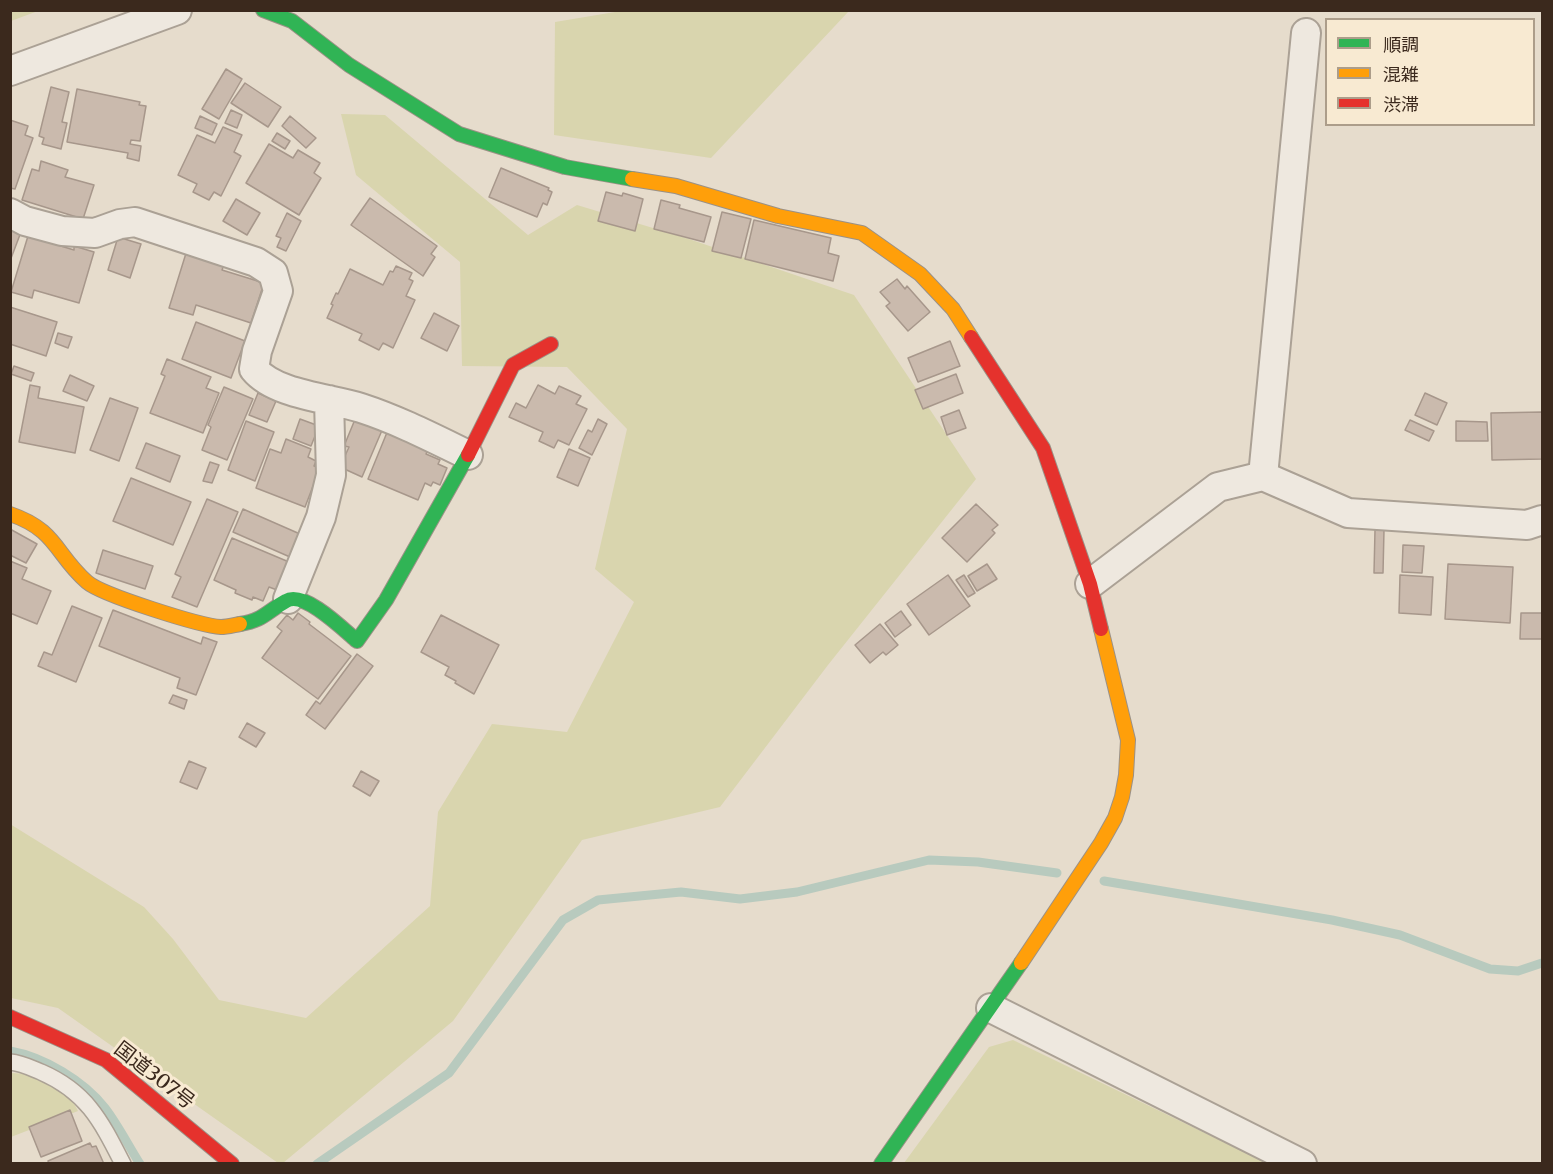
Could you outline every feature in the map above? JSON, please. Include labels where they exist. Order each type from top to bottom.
[{"type":"main road","points":[[263,10],[299,16],[350,65],[459,134],[566,167],[676,186],[778,216],[862,233],[920,274],[953,309],[1043,448],[1090,584],[1128,740],[1122,797],[1115,818],[1101,843],[991,1008],[881,1164]]},
{"type":"main road","points":[[10,514],[44,530],[83,581],[97,590],[202,624],[223,627],[257,621],[288,599],[296,598],[311,604],[357,641],[386,600],[457,477],[513,365],[551,344]]},
{"type":"main road","name":"国道307号","points":[[10,1017],[106,1060],[232,1164]]},
{"type":"street","points":[[10,71],[177,10]]},
{"type":"street","points":[[1263,476],[1306,33]]},
{"type":"street","points":[[10,213],[62,231],[95,233],[120,224],[135,222],[256,262],[273,273],[278,291],[257,351],[254,369],[261,378],[277,386],[362,408],[468,455]]},
{"type":"street","points":[[288,599],[321,517],[331,475],[329,400]]},
{"type":"street","points":[[1090,584],[1218,488],[1263,476],[1348,513],[1527,525],[1542,520]]},
{"type":"street","points":[[991,1008],[1302,1164]]},
{"type":"lane","points":[[10,1062],[18,1062],[74,1090],[86,1101],[100,1121],[123,1164]]},
{"type":"shaded area","points":[[11,10],[38,10],[38,11],[11,21]]},
{"type":"shaded area","points":[[621,11],[849,11],[711,158],[554,135],[555,22]]},
{"type":"shaded area","points":[[341,114],[385,115],[528,235],[577,205],[686,238],[854,295],[976,479],[828,665],[720,807],[582,840],[453,1021],[283,1163],[278,1163],[58,1008],[11,998],[10,824],[144,907],[173,939],[219,1000],[306,1018],[430,906],[438,812],[492,724],[567,732],[634,602],[595,569],[627,429],[567,367],[462,366],[460,262],[356,175]]},
{"type":"shaded area","points":[[1013,1040],[1267,1163],[904,1163],[989,1047]]},
{"type":"shaded area","points":[[11,1073],[32,1074],[69,1094],[78,1111],[11,1137]]},
{"type":"building","points":[[226,69],[242,79],[219,119],[202,109]]},
{"type":"building","points":[[245,83],[281,107],[268,127],[231,103]]},
{"type":"building","points":[[51,87],[69,92],[62,122],[67,123],[61,149],[42,144],[44,138],[39,136]]},
{"type":"building","points":[[77,89],[140,102],[139,105],[146,106],[140,141],[131,140],[130,144],[141,146],[139,161],[127,158],[128,153],[67,142]]},
{"type":"building","points":[[231,110],[242,115],[237,128],[225,123]]},
{"type":"building","points":[[200,116],[217,124],[212,135],[195,128]]},
{"type":"building","points":[[290,116],[316,138],[306,148],[282,126]]},
{"type":"building","points":[[10,120],[28,126],[25,135],[33,138],[15,189],[10,188]]},
{"type":"building","points":[[223,127],[242,135],[234,152],[241,156],[221,196],[214,192],[209,200],[193,192],[197,184],[178,175],[197,135],[215,143]]},
{"type":"building","points":[[277,133],[290,141],[285,149],[272,141]]},
{"type":"building","points":[[269,144],[293,158],[298,150],[320,163],[314,173],[321,178],[299,215],[246,183]]},
{"type":"building","points":[[41,161],[68,170],[65,177],[94,185],[83,219],[22,200],[32,169],[39,171]]},
{"type":"building","points":[[501,168],[549,188],[548,190],[552,192],[547,205],[543,203],[537,217],[489,197]]},
{"type":"building","points":[[606,192],[622,196],[623,193],[643,199],[635,231],[598,221]]},
{"type":"building","points":[[370,198],[437,246],[431,254],[435,257],[423,276],[351,225]]},
{"type":"building","points":[[236,199],[260,213],[247,235],[223,221]]},
{"type":"building","points":[[661,200],[711,217],[704,242],[654,229]]},
{"type":"building","points":[[722,212],[751,219],[741,258],[712,251]]},
{"type":"building","points":[[287,213],[301,221],[286,251],[277,247],[281,238],[276,236]]},
{"type":"building","points":[[754,220],[831,238],[828,253],[839,256],[833,281],[745,259]]},
{"type":"building","points":[[10,228],[21,232],[10,261]]},
{"type":"building","points":[[28,236],[74,250],[74,246],[94,252],[79,303],[34,290],[32,298],[11,292]]},
{"type":"building","points":[[118,237],[141,244],[130,278],[108,270]]},
{"type":"building","points":[[187,250],[225,262],[222,270],[264,283],[251,323],[196,305],[193,315],[169,308]]},
{"type":"building","points":[[396,266],[412,273],[409,279],[413,281],[406,296],[415,300],[393,348],[383,343],[379,350],[359,340],[362,334],[327,318],[336,293],[338,294],[350,269],[383,285],[390,271],[393,272]]},
{"type":"building","points":[[897,279],[905,289],[907,286],[930,312],[908,331],[886,306],[890,303],[880,292]]},
{"type":"building","points":[[10,307],[57,322],[46,356],[10,344]]},
{"type":"building","points":[[434,313],[459,326],[447,351],[421,338]]},
{"type":"building","points":[[196,322],[245,341],[231,378],[182,359]]},
{"type":"building","points":[[58,333],[72,337],[68,348],[55,343]]},
{"type":"building","points":[[950,341],[960,366],[918,382],[908,358]]},
{"type":"building","points":[[167,359],[211,377],[206,388],[219,393],[203,433],[150,413],[165,376],[161,374]]},
{"type":"building","points":[[14,366],[34,373],[31,381],[11,374]]},
{"type":"building","points":[[956,374],[963,393],[923,409],[915,390]]},
{"type":"building","points":[[70,375],[94,386],[87,401],[63,391]]},
{"type":"building","points":[[30,385],[40,387],[38,398],[84,407],[75,453],[19,442]]},
{"type":"building","points":[[538,385],[555,394],[559,386],[581,396],[576,404],[587,409],[569,445],[558,440],[554,448],[539,441],[543,432],[509,417],[516,403],[526,408]]},
{"type":"building","points":[[224,387],[253,399],[227,460],[202,450],[211,427],[208,425]]},
{"type":"building","points":[[258,393],[276,401],[267,422],[249,415]]},
{"type":"building","points":[[1425,393],[1447,403],[1437,425],[1415,415]]},
{"type":"building","points":[[110,398],[138,408],[119,461],[90,450]]},
{"type":"building","points":[[959,410],[966,428],[947,435],[941,417]]},
{"type":"building","points":[[1542,412],[1542,459],[1492,460],[1491,413]]},
{"type":"building","points":[[356,417],[383,428],[362,477],[340,467],[349,447],[344,446]]},
{"type":"building","points":[[300,419],[319,426],[311,446],[293,439]]},
{"type":"building","points":[[598,419],[607,424],[592,455],[579,448],[588,430],[592,432]]},
{"type":"building","points":[[1410,420],[1434,431],[1429,441],[1405,430]]},
{"type":"building","points":[[246,421],[274,432],[255,481],[228,470]]},
{"type":"building","points":[[1456,421],[1487,422],[1488,441],[1456,441]]},
{"type":"building","points":[[388,430],[429,447],[426,454],[440,460],[438,464],[447,468],[440,485],[433,482],[431,486],[425,483],[418,500],[368,479]]},
{"type":"building","points":[[286,439],[311,449],[308,457],[316,461],[314,466],[320,468],[305,507],[256,488],[270,449],[281,453]]},
{"type":"building","points":[[146,443],[180,456],[170,482],[136,468]]},
{"type":"building","points":[[569,449],[590,458],[578,486],[557,477]]},
{"type":"building","points":[[210,462],[219,465],[212,483],[203,481]]},
{"type":"building","points":[[131,478],[191,502],[173,545],[113,521]]},
{"type":"building","points":[[207,499],[238,512],[197,607],[172,597],[181,577],[175,574]]},
{"type":"building","points":[[976,504],[998,525],[992,530],[995,533],[967,562],[942,538]]},
{"type":"building","points":[[243,509],[300,534],[290,557],[233,532]]},
{"type":"building","points":[[10,529],[37,544],[26,563],[10,555]]},
{"type":"building","points":[[1375,530],[1384,530],[1383,573],[1374,573]]},
{"type":"building","points":[[232,538],[289,562],[277,590],[269,587],[263,601],[253,597],[252,600],[235,593],[236,590],[214,580]]},
{"type":"building","points":[[1403,545],[1424,546],[1422,573],[1402,572]]},
{"type":"building","points":[[103,550],[153,566],[145,589],[96,573]]},
{"type":"building","points":[[10,561],[27,568],[22,579],[51,591],[37,624],[10,613]]},
{"type":"building","points":[[987,564],[997,579],[977,591],[968,576]]},
{"type":"building","points":[[1448,564],[1513,567],[1510,623],[1445,619]]},
{"type":"building","points":[[948,575],[970,606],[929,635],[907,604]]},
{"type":"building","points":[[964,575],[975,593],[968,597],[956,580]]},
{"type":"building","points":[[1400,575],[1433,577],[1431,615],[1399,613]]},
{"type":"building","points":[[72,606],[102,618],[76,682],[38,666],[44,652],[52,655]]},
{"type":"building","points":[[113,610],[201,644],[203,637],[217,642],[196,695],[177,688],[180,678],[99,646]]},
{"type":"building","points":[[901,611],[911,625],[895,637],[885,623]]},
{"type":"building","points":[[298,613],[351,656],[318,699],[262,658],[282,631],[277,627],[287,615],[293,620]]},
{"type":"building","points":[[1521,613],[1542,613],[1542,639],[1520,639]]},
{"type":"building","points":[[441,615],[499,645],[474,694],[445,675],[449,667],[421,652]]},
{"type":"building","points":[[880,624],[898,645],[886,655],[883,652],[870,663],[855,645]]},
{"type":"building","points":[[357,654],[373,666],[325,729],[306,715],[316,701],[320,704]]},
{"type":"building","points":[[173,695],[187,700],[184,709],[169,703]]},
{"type":"building","points":[[247,723],[265,733],[256,747],[239,737]]},
{"type":"building","points":[[189,761],[206,768],[197,789],[180,782]]},
{"type":"building","points":[[361,771],[379,781],[370,796],[353,786]]},
{"type":"building","points":[[70,1110],[82,1141],[41,1157],[29,1127]]},
{"type":"building","points":[[90,1143],[92,1147],[96,1146],[104,1164],[49,1164],[48,1161]]},
{"type":"waterway","points":[[317,1164],[449,1073],[563,920],[598,900],[681,892],[740,899],[797,892],[929,860],[978,862],[1057,873]]},
{"type":"waterway","points":[[1104,881],[1332,920],[1400,935],[1490,969],[1518,971],[1542,963]]},
{"type":"waterway","points":[[10,1051],[49,1065],[86,1089],[110,1115],[140,1164]]},
{"type":"traffic: fast","points":[[263,10],[292,21],[349,65],[459,134],[565,167],[632,179]]},
{"type":"traffic: fast","points":[[240,624],[260,618],[286,601],[294,599],[303,601],[323,612],[357,641],[386,600],[468,455]]},
{"type":"traffic: fast","points":[[881,1164],[1021,963]]},
{"type":"traffic: slow","points":[[632,179],[676,186],[778,216],[862,233],[920,274],[953,309],[971,337]]},
{"type":"traffic: slow","points":[[10,514],[25,520],[47,535],[76,572],[96,588],[131,602],[194,621],[221,627],[240,624]]},
{"type":"traffic: slow","points":[[1021,963],[1101,843],[1115,818],[1122,797],[1128,740],[1101,629]]},
{"type":"traffic: jam","points":[[971,337],[1043,448],[1090,584],[1101,629]]},
{"type":"traffic: jam","points":[[468,455],[513,365],[551,344]]},
{"type":"traffic: jam","points":[[10,1017],[106,1060],[232,1164]]}]
